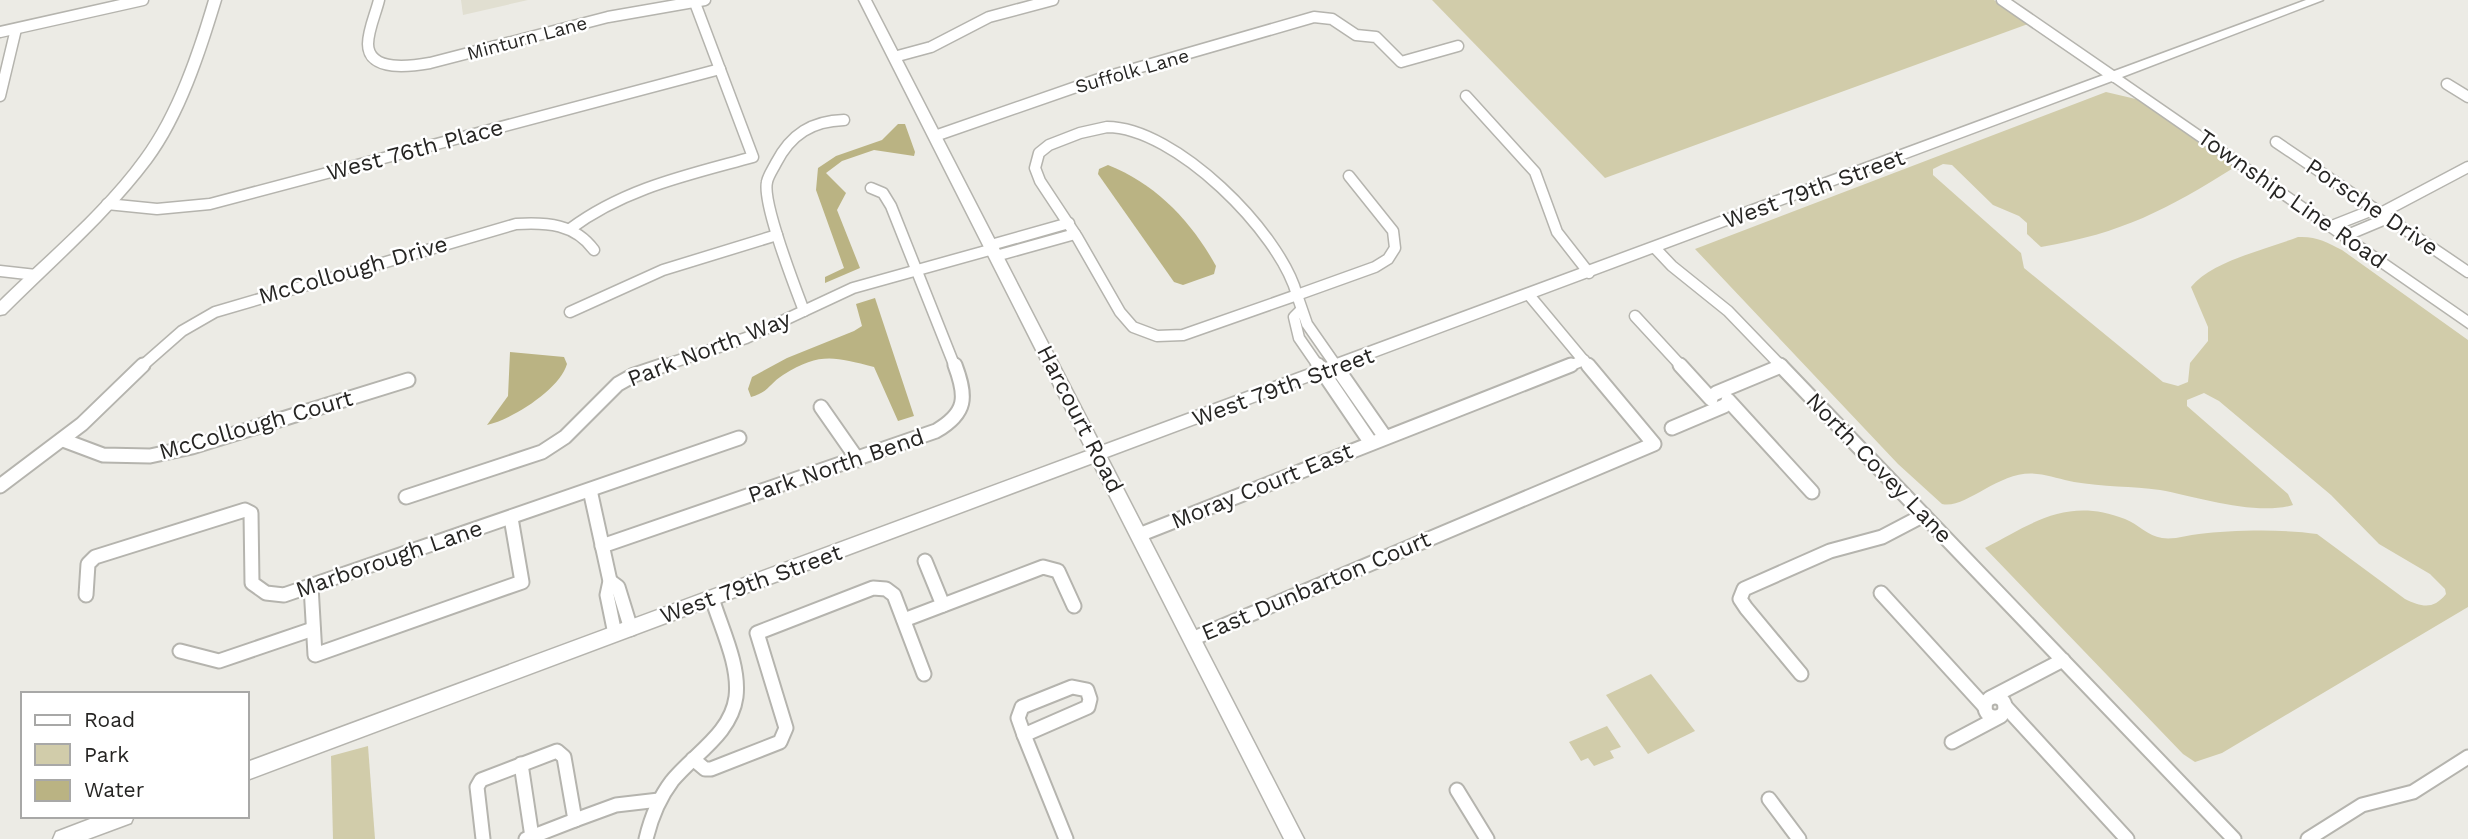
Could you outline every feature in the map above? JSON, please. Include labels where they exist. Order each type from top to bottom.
[{"type":"main road","name":"West 79th Street","points":[[1098,456],[2114,77]]},
{"type":"street","points":[[0,32],[143,0]]},
{"type":"street","points":[[0,310],[107,204],[140,167],[160,136],[206,36],[215,0]]},
{"type":"street","name":"Minturn Lane","points":[[379,0],[368,49],[373,57],[390,65],[422,65],[608,17],[700,1]]},
{"type":"street","name":"Harcourt Road","points":[[865,0],[1294,839]]},
{"type":"street","points":[[894,57],[938,44],[989,17],[1054,0]]},
{"type":"street","points":[[2002,0],[2114,77]]},
{"type":"street","name":"West 79th Street","points":[[2114,77],[2317,0]]},
{"type":"street","points":[[594,250],[585,238],[570,229],[592,211],[627,193],[753,157],[720,69],[700,1]]},
{"type":"street","name":"Suffolk Lane","points":[[933,132],[990,119],[993,114],[1099,79],[1311,18],[1332,19],[1354,34],[1376,37],[1401,62],[1458,46]]},
{"type":"street","points":[[0,96],[16,29]]},
{"type":"street","name":"West 76th Place","points":[[107,204],[166,209],[210,204],[720,69]]},
{"type":"street","name":"Township Line Road","points":[[2114,77],[2468,323]]},
{"type":"street","points":[[2447,84],[2468,96]]},
{"type":"street","points":[[1466,96],[1535,172],[1559,236],[1589,272]]},
{"type":"street","points":[[804,311],[777,235],[766,184],[790,139],[808,125],[844,120]]},
{"type":"street","points":[[1349,176],[1393,231],[1396,242],[1392,253],[1375,267],[1296,296],[1183,335],[1167,337],[1137,330],[1127,321],[1035,170],[1035,161],[1041,152],[1061,140],[1095,129],[1118,128],[1184,158],[1205,173],[1250,216],[1290,274],[1296,296],[1300,311],[1385,437]]},
{"type":"street","name":"Porsche Drive","points":[[2276,142],[2468,272]]},
{"type":"street","points":[[2345,236],[2434,183],[2468,167]]},
{"type":"street","name":"Park North Bend","points":[[602,546],[858,460],[935,432],[953,420],[963,402],[963,386],[890,202],[883,193],[871,188]]},
{"type":"street","points":[[2332,226],[2381,214]]},
{"type":"street","name":"McCollough Drive","points":[[0,486],[63,440],[107,401],[162,344],[194,322],[215,312],[501,227],[536,223],[570,229]]},
{"type":"street","name":"Park North Way","points":[[406,497],[542,452],[561,441],[612,389],[627,378],[730,344],[853,288],[1072,229]]},
{"type":"street","points":[[570,312],[663,270],[777,235]]},
{"type":"street","name":"North Covey Lane","points":[[1655,248],[1672,266],[1722,305],[2234,839]]},
{"type":"street","points":[[0,271],[36,275]]},
{"type":"street","points":[[1530,295],[1584,360]]},
{"type":"street","points":[[1300,311],[1294,317],[1294,328],[1371,443]]},
{"type":"street","points":[[1635,316],[1713,396],[1716,405],[1726,403]]},
{"type":"street","name":"Moray Court East","points":[[1139,535],[1584,360]]},
{"type":"street","name":"East Dunbarton Court","points":[[1192,639],[1654,444],[1584,360]]},
{"type":"street","points":[[1713,396],[1781,366]]},
{"type":"street","name":"McCollough Court","points":[[63,440],[103,455],[150,456],[192,447],[408,380]]},
{"type":"street","points":[[1672,428],[1726,403]]},
{"type":"street","points":[[1726,403],[1812,492]]},
{"type":"street","points":[[821,407],[853,449],[858,460]]},
{"type":"street","name":"Marborough Lane","points":[[86,595],[88,564],[95,557],[245,510],[251,513],[254,586],[275,595],[310,586],[739,438]]},
{"type":"street","name":"West 79th Street","points":[[248,771],[1098,456]]},
{"type":"street","points":[[590,490],[610,581],[607,595],[623,632]]},
{"type":"street","points":[[1801,674],[1746,608],[1740,599],[1744,589],[1830,551],[1882,537],[1924,514]]},
{"type":"street","points":[[310,586],[315,655],[522,582],[510,518]]},
{"type":"street","points":[[925,561],[943,605]]},
{"type":"street","points":[[904,620],[1048,566],[1058,571],[1074,606]]},
{"type":"street","points":[[693,759],[705,769],[711,769],[780,742],[785,735],[786,728],[757,633],[880,588],[894,595],[924,674]]},
{"type":"street","points":[[1881,593],[1987,703],[1993,715],[2003,711]]},
{"type":"street","points":[[646,839],[659,800],[673,780],[722,731],[732,714],[736,697],[735,683],[712,598]]},
{"type":"street","points":[[180,651],[219,662],[313,629]]},
{"type":"street","points":[[1987,703],[2063,660]]},
{"type":"street","points":[[1024,735],[1081,712],[1090,703],[1088,692],[1083,687],[1072,687],[1024,706],[1018,718],[1024,735],[1066,839]]},
{"type":"street","points":[[1952,742],[2003,711]]},
{"type":"street","points":[[2003,711],[2127,839]]},
{"type":"street","points":[[483,839],[478,785],[485,778],[553,751],[562,753],[575,820]]},
{"type":"street","points":[[2308,839],[2362,805],[2413,792],[2467,759]]},
{"type":"street","points":[[521,764],[529,838],[616,805],[659,800]]},
{"type":"street","points":[[1457,790],[1487,839]]},
{"type":"street","points":[[1769,799],[1799,839]]},
{"type":"street","points":[[63,839],[119,818]]},
{"type":"shaded area","points":[[461,0],[528,0],[463,15]]},
{"type":"green space","points":[[1432,0],[1994,0],[2028,24],[1605,178]]},
{"type":"green space","points":[[2106,92],[2140,100],[2235,167],[2143,218],[2096,235],[2041,247],[2027,234],[2027,223],[2019,216],[1993,205],[1952,165],[1943,164],[1933,169],[1933,175],[2021,253],[2024,268],[2163,382],[2178,386],[2188,382],[2190,363],[2208,341],[2208,327],[2191,287],[2200,278],[2226,263],[2298,237],[2316,239],[2342,250],[2468,340],[2468,607],[2222,753],[2195,762],[2183,754],[1985,548],[2052,516],[2086,511],[2125,519],[2162,538],[2242,531],[2317,534],[2411,602],[2432,605],[2446,594],[2445,589],[2430,574],[2379,544],[2331,495],[2219,401],[2204,393],[2187,400],[2187,406],[2288,494],[2293,505],[2278,508],[2245,507],[2160,490],[2085,484],[2037,474],[2010,477],[1962,501],[1942,504],[1898,464],[1695,249]]},
{"type":"green space","points":[[1651,674],[1695,731],[1648,754],[1606,695]]},
{"type":"green space","points":[[1607,726],[1621,747],[1610,751],[1614,758],[1594,766],[1588,758],[1581,761],[1569,742]]},
{"type":"green space","points":[[368,746],[375,839],[333,839],[331,756]]},
{"type":"water","points":[[898,124],[905,124],[914,156],[874,150],[842,161],[826,173],[846,193],[837,210],[860,268],[825,283],[825,277],[844,268],[816,190],[818,168],[836,156],[882,140]]},
{"type":"water","points":[[1108,165],[1142,182],[1171,206],[1206,250],[1216,266],[1214,274],[1183,285],[1174,282],[1098,174],[1099,169]]},
{"type":"water","points":[[875,298],[914,416],[898,421],[874,367],[837,359],[807,363],[783,375],[765,390],[751,397],[748,389],[752,377],[787,358],[862,326],[856,304]]},
{"type":"water","points":[[510,352],[564,357],[567,364],[563,374],[534,402],[498,422],[487,425],[508,396]]}]
